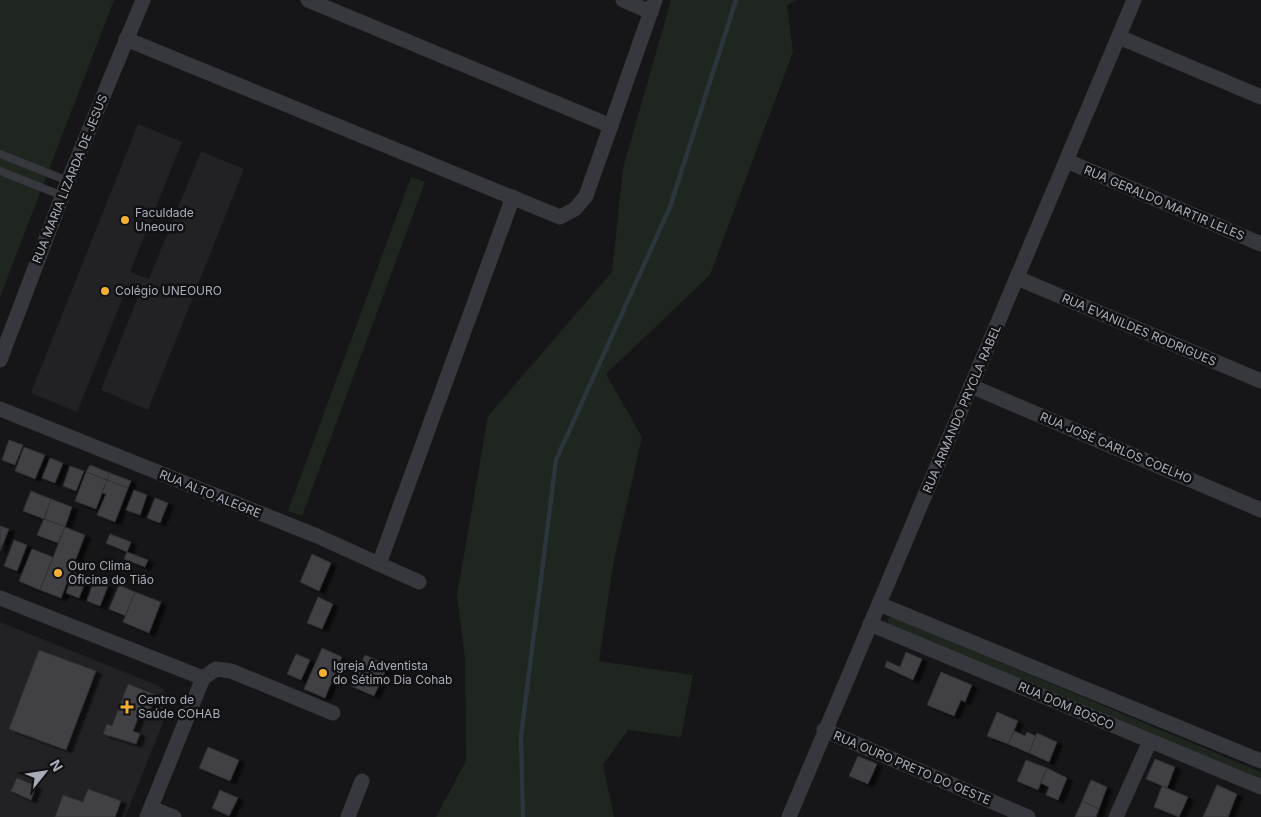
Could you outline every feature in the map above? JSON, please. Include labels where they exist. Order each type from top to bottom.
[{"type":"street","name":"RUA MARIA LIZARDA DE JESUS","points":[[0,360],[68,181],[143,0]]},
{"type":"street","points":[[308,0],[611,126]]},
{"type":"street","points":[[126,40],[560,217],[569,214],[586,196],[653,6],[623,0]]},
{"type":"street","name":"RUA ARMANDO PRYCLA RABEL","points":[[788,817],[1134,0]]},
{"type":"street","points":[[1119,37],[1261,97]]},
{"type":"street","name":"RUA GERALDO MARTIR LELES","points":[[1066,162],[1261,244]]},
{"type":"street","points":[[379,564],[513,197]]},
{"type":"street","name":"RUA EVANILDES RODRIGUES","points":[[1017,278],[1261,381]]},
{"type":"street","name":"RUA JOSÉ CARLOS COELHO","points":[[971,386],[1261,510]]},
{"type":"street","name":"RUA ALTO ALEGRE","points":[[0,410],[317,536],[419,582]]},
{"type":"street","points":[[0,598],[203,678]]},
{"type":"street","name":"RUA DOM BOSCO","points":[[879,604],[1261,761]]},
{"type":"street","name":"RUA DOM BOSCO","points":[[870,624],[1261,787]]},
{"type":"street","points":[[174,817],[149,812],[203,678],[216,669],[231,671],[333,713]]},
{"type":"street","name":"RUA OURO PRETO DO OESTE","points":[[824,730],[1028,817]]},
{"type":"street","points":[[1116,817],[1150,741]]},
{"type":"street","points":[[348,817],[362,781]]},
{"type":"lane","points":[[0,154],[68,181]]},
{"type":"lane","points":[[0,172],[63,196]]},
{"type":"shaded area","points":[[0,0],[114,0],[0,297]]},
{"type":"shaded area","points":[[671,0],[798,0],[787,5],[793,52],[710,275],[606,374],[642,437],[613,565],[599,661],[693,675],[681,737],[628,730],[603,765],[614,817],[436,817],[466,761],[465,659],[457,595],[488,416],[612,272],[623,168]]},
{"type":"shaded area","name":"Faculdade Uneouro","points":[[138,124],[182,142],[130,272],[149,279],[201,151],[244,169],[148,410],[101,390],[140,292],[127,287],[77,412],[31,393]]},
{"type":"shaded area","points":[[411,177],[425,182],[302,516],[288,511]]},
{"type":"shaded area","points":[[892,617],[1261,772],[1261,780],[888,624],[887,619]]},
{"type":"shaded area","points":[[0,622],[159,686],[167,694],[168,710],[125,817],[0,817]]},
{"type":"building","points":[[9,440],[23,445],[15,465],[2,460]]},
{"type":"building","points":[[24,447],[45,455],[35,479],[15,471]]},
{"type":"building","points":[[50,458],[63,463],[55,483],[42,478]]},
{"type":"building","points":[[90,465],[110,473],[107,480],[86,472]]},
{"type":"building","points":[[70,466],[84,471],[76,491],[63,486]]},
{"type":"building","points":[[86,472],[107,480],[96,509],[75,501]]},
{"type":"building","points":[[110,473],[131,481],[128,488],[107,480]]},
{"type":"building","points":[[107,480],[128,488],[115,522],[97,515],[106,494],[102,493]]},
{"type":"building","points":[[134,490],[147,495],[140,515],[126,510]]},
{"type":"building","points":[[31,491],[51,499],[44,519],[23,511]]},
{"type":"building","points":[[155,498],[168,503],[160,523],[147,518]]},
{"type":"building","points":[[51,499],[72,507],[65,527],[44,519]]},
{"type":"building","points":[[44,519],[65,527],[58,543],[37,535]]},
{"type":"building","points":[[0,526],[9,529],[0,551]]},
{"type":"building","name":"Ouro Clima Oficina do Tião","points":[[65,527],[85,535],[61,598],[40,590]]},
{"type":"building","points":[[110,534],[131,542],[127,552],[106,543]]},
{"type":"building","points":[[14,540],[27,545],[17,571],[4,566]]},
{"type":"building","points":[[32,549],[53,557],[40,590],[19,581]]},
{"type":"building","points":[[127,552],[148,560],[145,567],[124,559]]},
{"type":"building","points":[[312,554],[331,563],[319,591],[300,582]]},
{"type":"building","points":[[74,572],[87,578],[79,598],[66,593]]},
{"type":"building","points":[[94,580],[108,586],[100,606],[87,601]]},
{"type":"building","points":[[119,585],[135,592],[126,616],[109,609]]},
{"type":"building","points":[[135,592],[161,602],[149,633],[123,622]]},
{"type":"building","points":[[318,597],[333,604],[322,629],[307,623]]},
{"type":"building","name":"Igreja Adventista do Sétimo Dia Cohab","points":[[322,648],[342,657],[325,698],[304,689]]},
{"type":"building","points":[[39,650],[96,671],[66,750],[9,729]]},
{"type":"building","points":[[906,652],[922,659],[913,680],[885,667],[887,661],[900,667]]},
{"type":"building","points":[[296,654],[310,660],[301,680],[287,674]]},
{"type":"building","points":[[365,655],[388,665],[374,696],[351,686]]},
{"type":"building","points":[[941,672],[972,685],[965,702],[961,700],[954,716],[927,705]]},
{"type":"building","points":[[128,684],[156,695],[148,716],[140,713],[133,731],[140,734],[136,744],[103,734],[107,724],[112,726]]},
{"type":"building","points":[[997,712],[1018,721],[1008,744],[987,736]]},
{"type":"building","points":[[1014,731],[1025,736],[1027,732],[1036,736],[1029,753],[1008,744]]},
{"type":"building","points":[[1037,733],[1057,742],[1049,762],[1029,753]]},
{"type":"building","points":[[208,747],[239,760],[230,781],[199,768]]},
{"type":"building","points":[[858,756],[877,764],[868,784],[849,776]]},
{"type":"building","points":[[1155,759],[1175,767],[1167,788],[1146,779]]},
{"type":"building","points":[[1026,760],[1047,768],[1038,790],[1017,781]]},
{"type":"building","points":[[1047,768],[1067,778],[1058,800],[1046,795],[1049,787],[1041,783]]},
{"type":"building","points":[[17,778],[36,786],[31,800],[11,791]]},
{"type":"building","points":[[1091,780],[1107,787],[1099,809],[1082,801]]},
{"type":"building","points":[[1217,785],[1237,794],[1228,817],[1203,817]]},
{"type":"building","points":[[1162,786],[1188,797],[1179,817],[1154,807]]},
{"type":"building","points":[[88,789],[121,801],[115,817],[55,817],[63,795],[83,802]]},
{"type":"building","points":[[220,790],[238,798],[229,816],[212,808]]},
{"type":"building","points":[[1082,801],[1099,809],[1096,817],[1075,817]]},
{"type":"waterway","points":[[523,817],[521,736],[556,460],[670,207],[736,0]]},
{"type":"place","name":"Faculdade Uneouro","points":[[125,220]]},
{"type":"place","name":"Colégio UNEOURO","points":[[105,291]]},
{"type":"place","name":"Ouro Clima Oficina do Tião","points":[[58,573]]},
{"type":"place","name":"Igreja Adventista do Sétimo Dia Cohab","points":[[323,673]]},
{"type":"place","name":"Centro de Saúde COHAB","points":[[127,707]]}]
